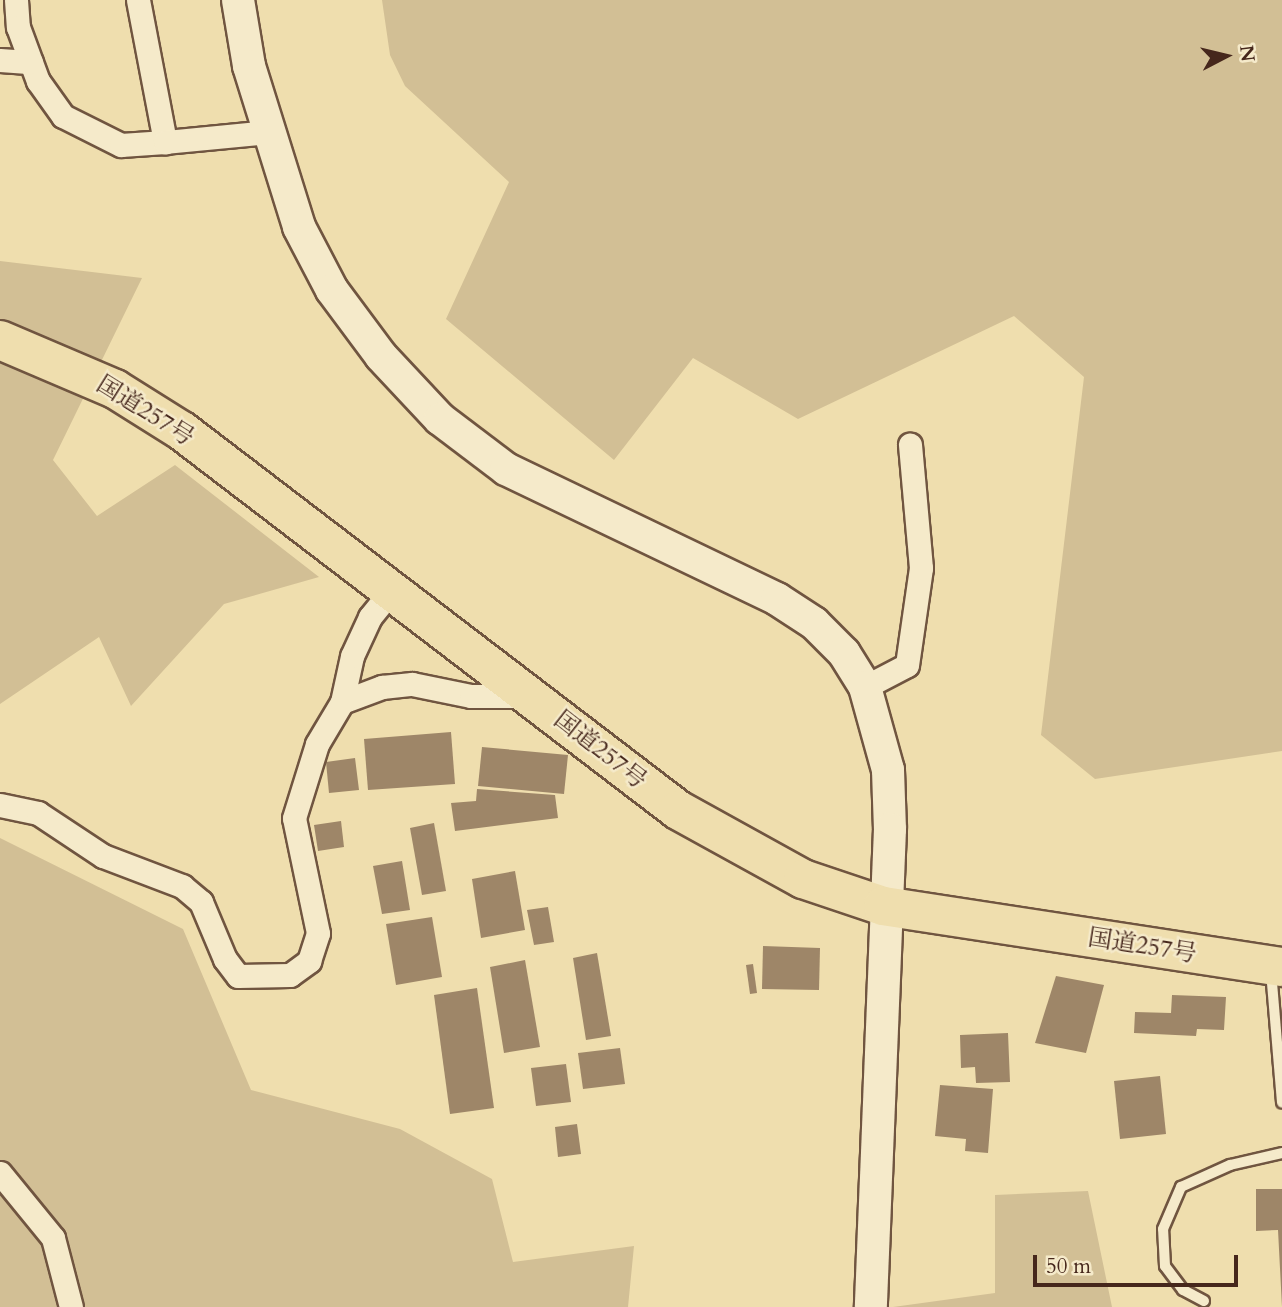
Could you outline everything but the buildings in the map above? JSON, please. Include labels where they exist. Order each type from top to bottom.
[{"type":"highway","name":"国道257号","points":[[0,340],[103,383],[182,431],[723,839],[803,879],[883,906],[1276,966]]},
{"type":"street","points":[[16,0],[18,27],[31,62],[63,116],[121,145],[268,132]]},
{"type":"street","points":[[138,0],[165,142]]},
{"type":"street","points":[[238,0],[268,132],[299,227],[332,290],[381,356],[440,419],[506,469],[777,599],[844,653],[865,687],[888,770],[883,906],[885,1060],[872,1307]]},
{"type":"street","points":[[0,60],[31,62]]},
{"type":"street","points":[[865,687],[907,665],[920,568],[910,444]]},
{"type":"street","points":[[0,805],[37,813],[103,856],[182,886],[201,902],[225,960],[238,976],[290,975],[309,961],[318,933],[294,818],[317,744],[342,702],[352,656],[370,617],[392,590]]},
{"type":"street","points":[[342,702],[382,687],[412,684],[471,696],[530,696]]},
{"type":"street","points":[[0,1173],[53,1238],[71,1307]]},
{"type":"lane","points":[[1276,966],[1282,1103]]},
{"type":"lane","points":[[1204,1301],[1183,1290],[1166,1266],[1163,1228],[1181,1187],[1230,1165],[1282,1153]]},
{"type":"shaded area","points":[[382,0],[1282,0],[1282,751],[1095,779],[1041,735],[1084,377],[1014,316],[798,419],[693,358],[614,460],[446,319],[509,182],[405,86],[390,55]]},
{"type":"shaded area","points":[[0,261],[142,278],[53,460],[97,516],[175,465],[319,577],[224,604],[131,706],[99,637],[0,704]]},
{"type":"shaded area","points":[[0,838],[183,929],[251,1090],[400,1129],[492,1179],[513,1262],[634,1246],[628,1307],[0,1307]]},
{"type":"shaded area","points":[[1088,1191],[1112,1307],[893,1307],[995,1293],[995,1195]]}]
